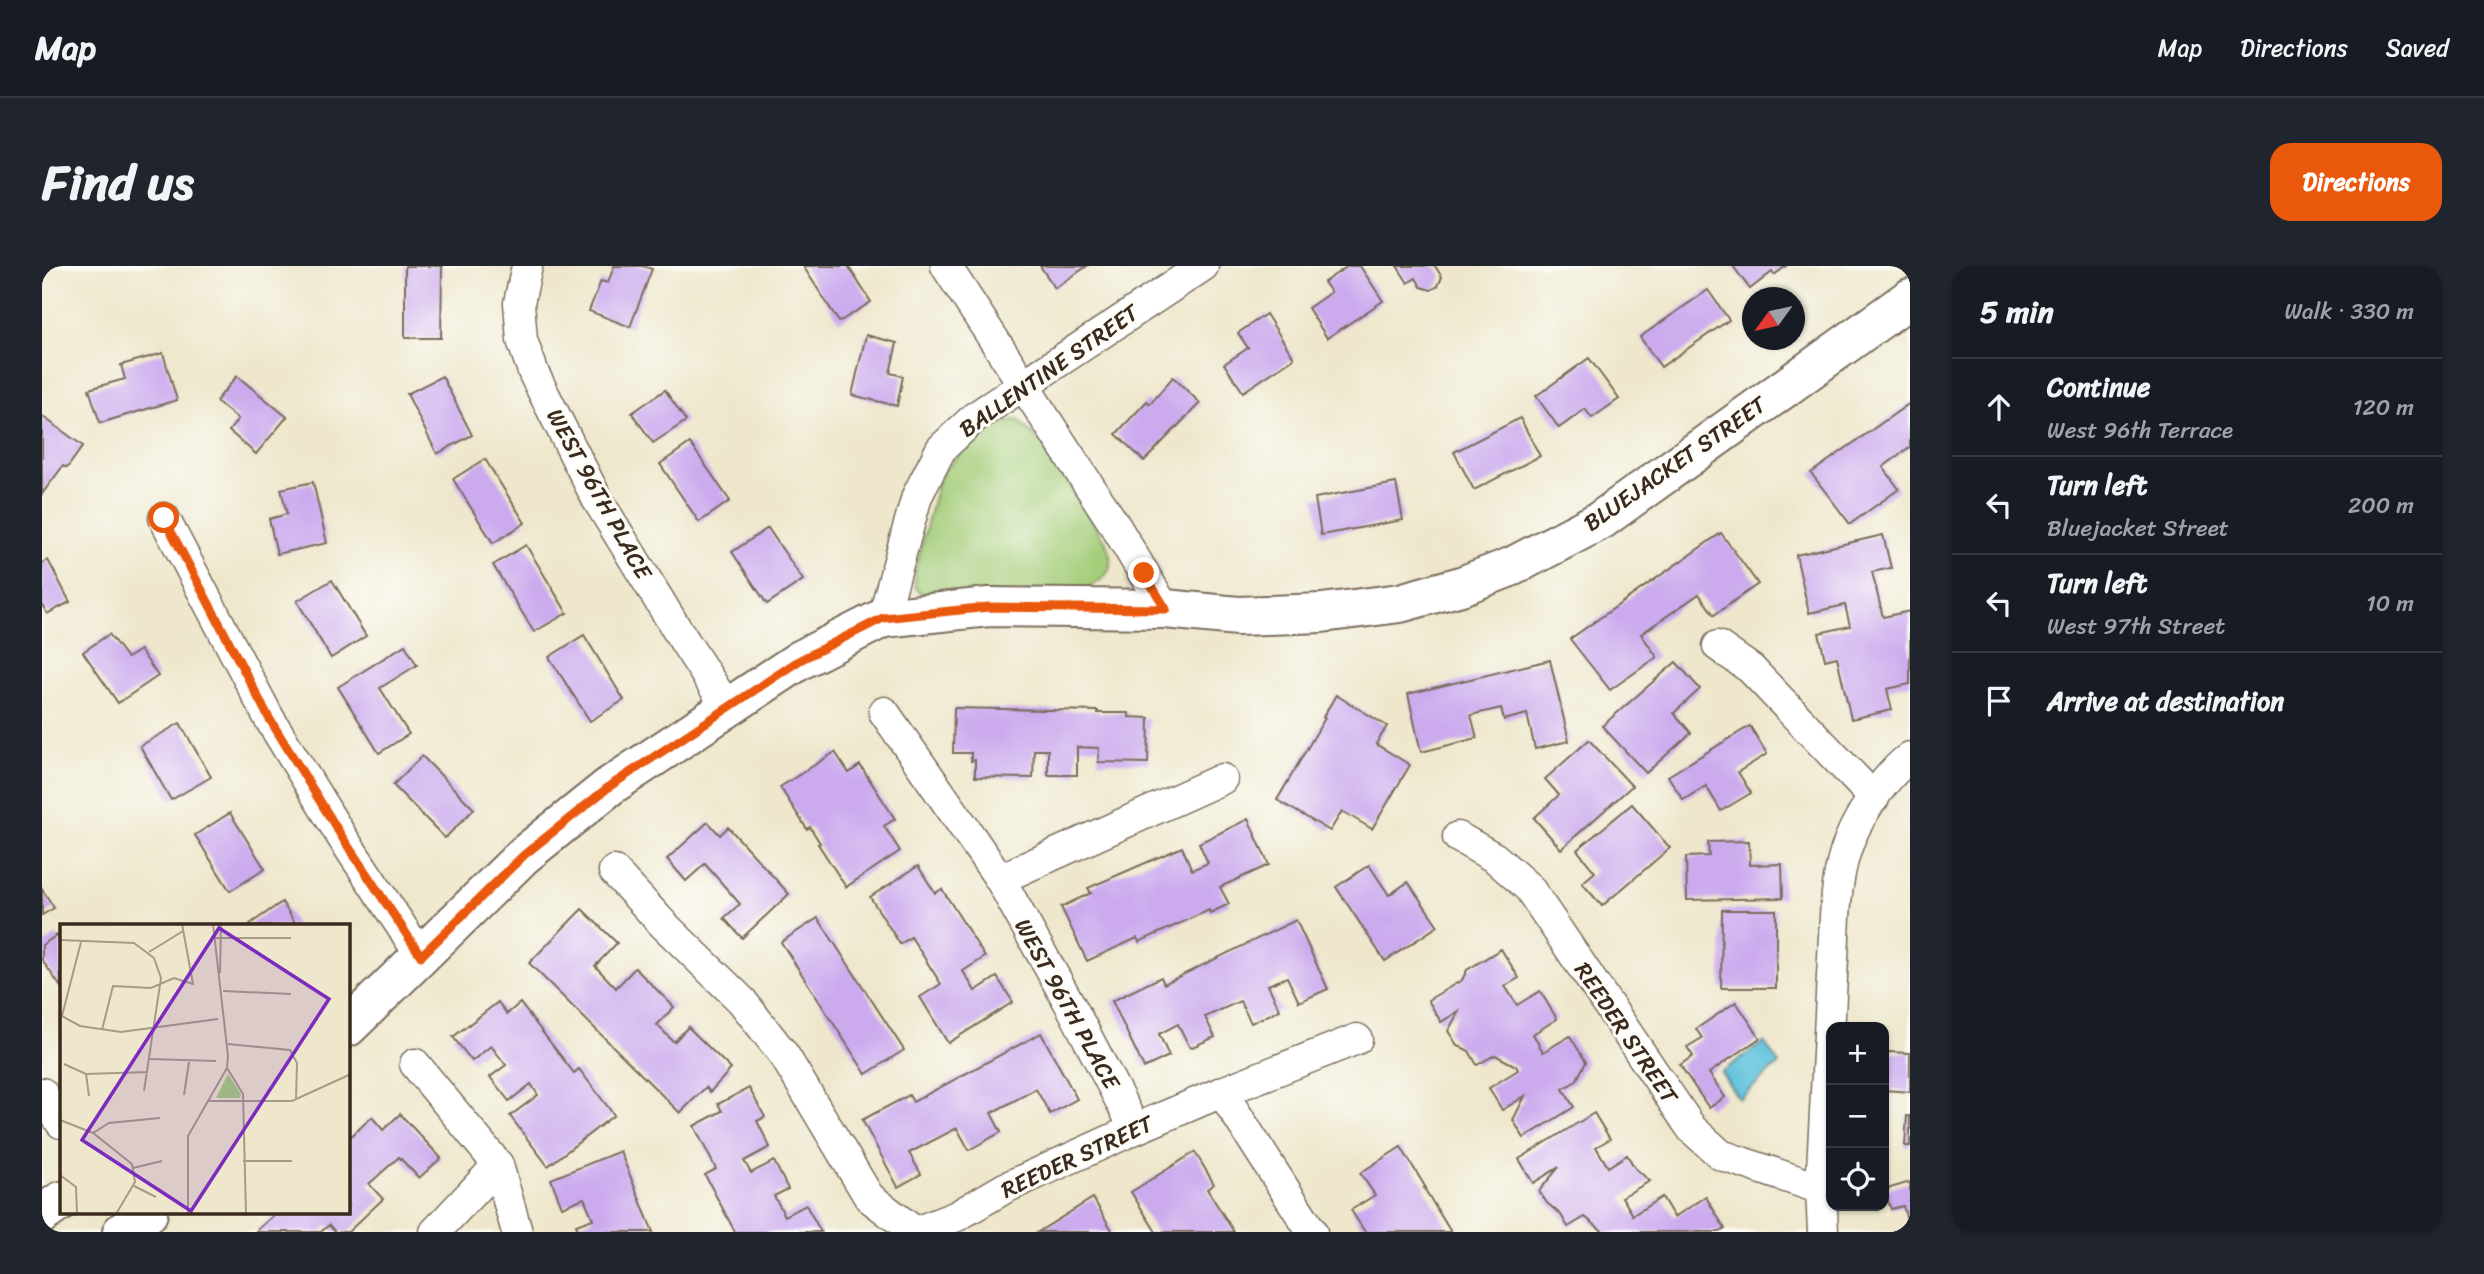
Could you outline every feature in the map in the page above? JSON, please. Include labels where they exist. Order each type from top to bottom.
[{"type":"street","name":"WEST 96TH PLACE","points":[[527,266],[519,303],[522,340],[534,374],[597,499],[727,707]]},
{"type":"street","points":[[946,266],[1116,527],[1166,609]]},
{"type":"street","name":"BALLENTINE STREET","points":[[883,618],[917,496],[941,449],[975,417],[1203,266]]},
{"type":"street","name":"BLUEJACKET STREET","points":[[350,1025],[524,855],[610,786],[800,660],[883,618],[989,607],[1166,609],[1238,616],[1322,613],[1399,603],[1461,586],[1513,566],[1601,520],[1910,298]]},
{"type":"street","points":[[164,518],[269,718],[342,837],[421,956]]},
{"type":"street","points":[[1718,646],[1751,669],[1874,798]]},
{"type":"street","name":"WEST 96TH PLACE","points":[[884,712],[1000,879],[1135,1129]]},
{"type":"street","points":[[1823,1232],[1821,1189],[1836,901],[1845,853],[1857,827],[1895,768],[1910,757]]},
{"type":"street","points":[[1000,879],[1222,779]]},
{"type":"street","name":"REEDER STREET","points":[[1458,837],[1495,858],[1529,888],[1692,1129],[1721,1155],[1821,1189]]},
{"type":"street","points":[[614,871],[663,925],[742,1000],[784,1055],[869,1197],[916,1232]]},
{"type":"street","name":"REEDER STREET","points":[[916,1232],[957,1216],[1005,1188],[1135,1129],[1357,1039]]},
{"type":"street","points":[[415,1064],[498,1165],[517,1232]]},
{"type":"street","points":[[1222,1092],[1312,1232]]},
{"type":"street","points":[[42,1093],[60,1121]]},
{"type":"street","points":[[435,1232],[498,1165]]},
{"type":"street","points":[[42,1214],[60,1202]]},
{"type":"green space","points":[[1017,419],[1040,442],[1106,542],[1111,559],[1108,572],[1099,582],[1083,590],[925,595],[918,591],[914,581],[937,484],[945,469],[987,427]]},
{"type":"water","points":[[1764,1042],[1779,1064],[1739,1099],[1721,1072]]},
{"type":"building","points":[[405,266],[442,266],[441,338],[405,338]]},
{"type":"building","points":[[614,266],[643,266],[652,269],[630,327],[589,311],[601,281],[608,283]]},
{"type":"building","points":[[803,266],[848,266],[871,302],[839,322]]},
{"type":"building","points":[[1040,266],[1087,266],[1055,288]]},
{"type":"building","points":[[1348,266],[1360,266],[1383,301],[1327,338],[1308,308],[1331,292],[1324,282]]},
{"type":"building","points":[[1397,266],[1435,266],[1442,277],[1438,286],[1431,290],[1421,287],[1416,278],[1408,283]]},
{"type":"building","points":[[1733,266],[1786,266],[1774,275],[1772,272],[1753,287],[1749,287]]},
{"type":"building","points":[[1708,290],[1729,320],[1661,367],[1640,337]]},
{"type":"building","points":[[1266,314],[1294,358],[1243,392],[1224,364],[1248,348],[1238,333]]},
{"type":"building","points":[[866,335],[897,343],[890,373],[903,376],[897,406],[852,395]]},
{"type":"building","points":[[163,353],[177,400],[100,423],[89,389],[125,379],[121,365]]},
{"type":"building","points":[[1589,358],[1619,399],[1592,418],[1585,409],[1559,428],[1536,396]]},
{"type":"building","points":[[237,376],[287,417],[256,454],[229,431],[238,419],[216,401]]},
{"type":"building","points":[[442,376],[472,435],[437,454],[407,394]]},
{"type":"building","points":[[1173,377],[1200,403],[1144,461],[1116,434],[1147,401],[1150,404]]},
{"type":"building","points":[[665,390],[686,421],[653,443],[632,413]]},
{"type":"building","points":[[1910,403],[1910,447],[1883,467],[1899,489],[1850,524],[1811,473]]},
{"type":"building","points":[[42,416],[83,446],[67,468],[63,466],[42,494]]},
{"type":"building","points":[[1520,418],[1540,456],[1474,490],[1454,452]]},
{"type":"building","points":[[690,443],[730,501],[699,522],[660,464]]},
{"type":"building","points":[[485,459],[525,523],[493,543],[453,479]]},
{"type":"building","points":[[313,482],[327,543],[277,554],[269,519],[287,514],[281,489]]},
{"type":"building","points":[[1396,483],[1403,520],[1321,535],[1315,498]]},
{"type":"building","points":[[768,528],[803,580],[767,604],[732,552]]},
{"type":"building","points":[[1721,533],[1758,584],[1714,615],[1699,594],[1641,634],[1657,657],[1610,690],[1570,639]]},
{"type":"building","points":[[1883,535],[1891,568],[1872,572],[1883,617],[1910,611],[1910,684],[1887,689],[1892,710],[1851,719],[1837,657],[1825,660],[1819,633],[1850,626],[1845,605],[1809,613],[1796,555]]},
{"type":"building","points":[[526,545],[567,613],[534,632],[493,565]]},
{"type":"building","points":[[48,560],[70,602],[47,614],[42,604],[42,563]]},
{"type":"building","points":[[332,580],[366,636],[331,658],[297,601]]},
{"type":"building","points":[[109,634],[127,658],[140,650],[158,676],[118,703],[83,652]]},
{"type":"building","points":[[584,635],[624,700],[590,721],[549,657]]},
{"type":"building","points":[[405,645],[417,665],[380,688],[409,734],[379,753],[338,687]]},
{"type":"building","points":[[1550,660],[1569,741],[1535,749],[1527,714],[1504,720],[1501,708],[1471,715],[1477,738],[1421,752],[1408,694]]},
{"type":"building","points":[[1676,662],[1700,689],[1674,713],[1691,733],[1646,773],[1602,726]]},
{"type":"building","points":[[1336,695],[1387,726],[1376,744],[1410,765],[1372,829],[1342,811],[1330,831],[1277,800]]},
{"type":"building","points":[[954,708],[1098,711],[1129,713],[1129,717],[1149,718],[1148,763],[1098,762],[1099,748],[1077,747],[1077,775],[1048,775],[1048,750],[1034,750],[1033,778],[975,777],[975,760],[971,761],[971,753],[953,753]]},
{"type":"building","points":[[180,723],[211,777],[171,800],[140,746]]},
{"type":"building","points":[[1750,726],[1767,754],[1738,772],[1751,793],[1721,811],[1706,786],[1683,800],[1668,776]]},
{"type":"building","points":[[1589,740],[1632,786],[1561,849],[1534,818],[1559,795],[1545,779]]},
{"type":"building","points":[[835,752],[849,773],[860,765],[895,819],[884,826],[900,851],[846,887],[810,827],[807,829],[780,787]]},
{"type":"building","points":[[422,756],[474,809],[445,838],[393,785]]},
{"type":"building","points":[[1632,804],[1670,848],[1602,906],[1582,883],[1595,872],[1577,850]]},
{"type":"building","points":[[230,813],[265,869],[230,891],[195,835]]},
{"type":"building","points":[[1248,819],[1269,865],[1220,887],[1229,904],[1210,913],[1209,910],[1139,942],[1137,938],[1087,961],[1061,907],[1091,893],[1088,888],[1182,847],[1192,870],[1208,863],[1199,843]]},
{"type":"building","points":[[708,822],[720,835],[728,827],[789,894],[742,938],[724,918],[740,904],[705,864],[686,881],[667,859]]},
{"type":"building","points":[[1749,841],[1750,865],[1782,864],[1783,898],[1687,900],[1686,857],[1709,856],[1708,842]]},
{"type":"building","points":[[1369,865],[1389,895],[1408,882],[1438,926],[1385,961],[1336,887]]},
{"type":"building","points":[[918,866],[935,893],[942,889],[985,957],[963,971],[975,991],[997,977],[1013,1002],[948,1043],[920,997],[941,984],[911,937],[900,944],[870,897]]},
{"type":"building","points":[[42,889],[54,908],[42,915]]},
{"type":"building","points":[[282,902],[296,924],[250,924]]},
{"type":"building","points":[[582,909],[617,943],[595,966],[616,988],[635,968],[674,1007],[657,1025],[674,1042],[688,1027],[731,1069],[710,1092],[706,1087],[680,1113],[529,963]]},
{"type":"building","points":[[1722,910],[1776,910],[1776,988],[1721,988]]},
{"type":"building","points":[[818,918],[904,1050],[866,1074],[781,942]]},
{"type":"building","points":[[1296,920],[1328,989],[1299,1002],[1287,977],[1268,985],[1280,1010],[1251,1023],[1240,1001],[1205,1017],[1215,1037],[1190,1048],[1178,1024],[1159,1034],[1169,1056],[1144,1068],[1112,1001],[1161,977],[1164,984]]},
{"type":"building","points":[[57,935],[60,940],[60,986],[42,960],[42,945]]},
{"type":"building","points":[[1501,949],[1519,978],[1505,986],[1517,1005],[1540,991],[1557,1019],[1533,1034],[1543,1052],[1570,1036],[1586,1062],[1576,1081],[1563,1089],[1574,1107],[1524,1138],[1513,1120],[1525,1096],[1502,1110],[1489,1088],[1518,1070],[1516,1066],[1495,1055],[1477,1065],[1469,1051],[1457,1045],[1448,1031],[1459,1011],[1441,1022],[1428,1000],[1462,980],[1467,970]]},
{"type":"building","points":[[498,1002],[507,1014],[520,1003],[574,1073],[579,1069],[614,1115],[548,1166],[510,1116],[538,1095],[531,1084],[509,1101],[490,1077],[506,1065],[491,1046],[472,1061],[453,1037]]},
{"type":"building","points":[[1736,1002],[1760,1038],[1709,1073],[1725,1097],[1709,1108],[1680,1065],[1693,1056],[1687,1047],[1702,1038],[1696,1029]]},
{"type":"building","points":[[1041,1033],[1077,1099],[1050,1114],[1036,1089],[991,1113],[1001,1132],[969,1150],[957,1128],[909,1153],[921,1174],[898,1187],[862,1120],[909,1095],[913,1102]]},
{"type":"building","points":[[1889,1052],[1910,1053],[1910,1092],[1889,1090]]},
{"type":"building","points":[[749,1088],[765,1117],[757,1121],[770,1147],[744,1161],[751,1173],[774,1161],[788,1189],[774,1196],[785,1216],[806,1205],[821,1232],[735,1232],[705,1175],[716,1169],[694,1126],[722,1111],[718,1104]]},
{"type":"building","points":[[1594,1113],[1610,1139],[1596,1147],[1608,1167],[1627,1155],[1635,1168],[1650,1181],[1622,1197],[1633,1215],[1662,1197],[1674,1217],[1706,1197],[1725,1229],[1720,1232],[1604,1232],[1585,1217],[1568,1227],[1539,1191],[1559,1167],[1533,1183],[1519,1159]]},
{"type":"building","points":[[400,1114],[441,1158],[419,1178],[399,1157],[369,1184],[383,1199],[348,1232],[335,1232],[329,1225],[321,1232],[255,1232],[275,1214],[350,1214],[350,1137],[372,1117],[383,1130]]},
{"type":"building","points":[[1907,1116],[1910,1116],[1910,1146],[1905,1146]]},
{"type":"building","points":[[1401,1147],[1451,1232],[1365,1232],[1351,1210],[1375,1195],[1360,1173]]},
{"type":"building","points":[[620,1151],[653,1232],[579,1232],[576,1225],[593,1219],[584,1198],[562,1207],[551,1179]]},
{"type":"building","points":[[1195,1152],[1214,1184],[1207,1189],[1234,1232],[1156,1232],[1131,1192]]},
{"type":"building","points":[[1910,1182],[1910,1226],[1903,1206],[1891,1209],[1889,1188]]},
{"type":"building","points":[[1093,1198],[1113,1232],[1038,1232]]},
{"type":"route","points":[[164,518],[269,718],[342,837],[421,956],[524,855],[610,786],[800,660],[883,618],[989,607],[1166,609],[1144,573]]}]
